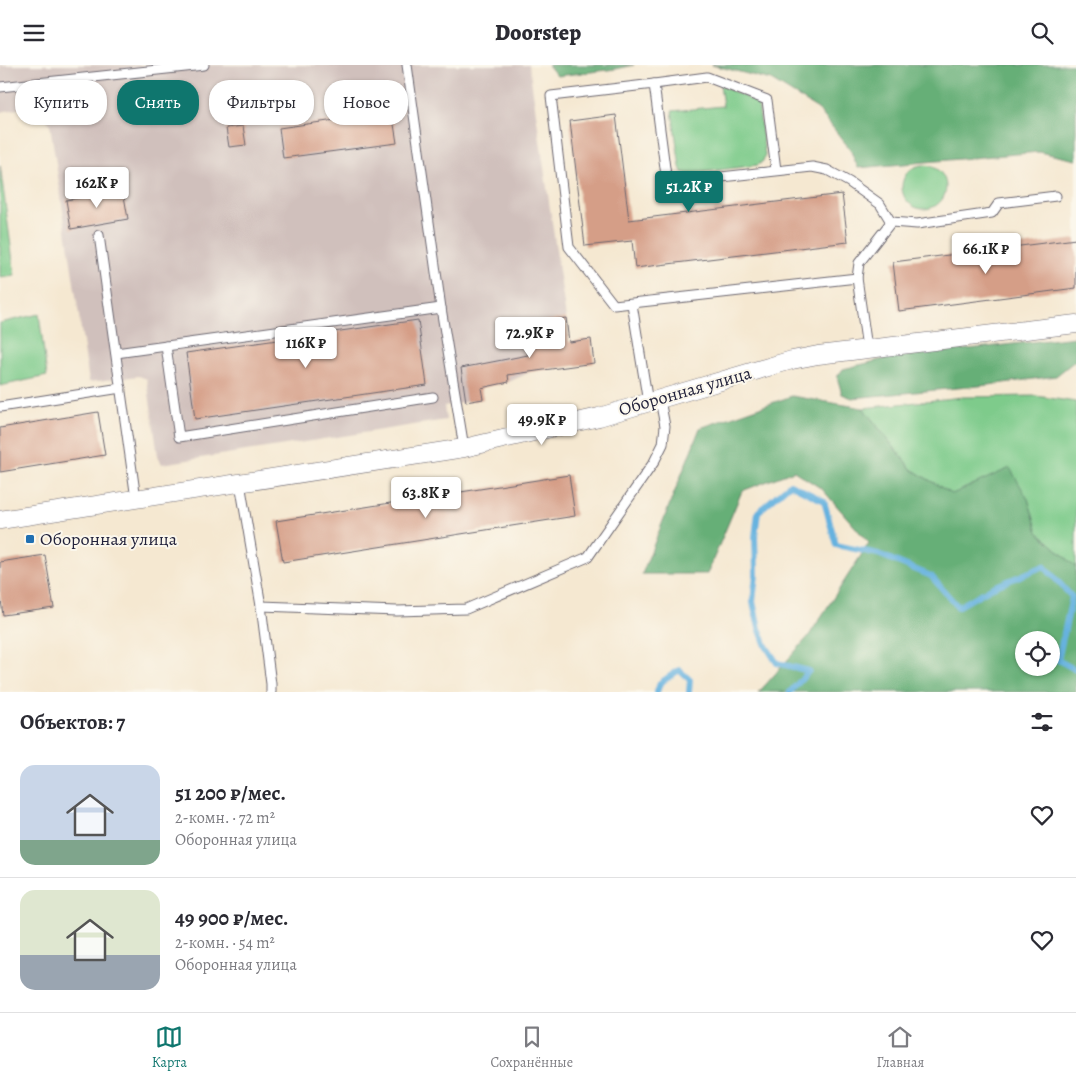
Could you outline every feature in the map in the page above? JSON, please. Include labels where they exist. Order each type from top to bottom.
[{"type":"street","name":"Оборонная улица","points":[[0,520],[464,448],[599,417],[792,360],[818,355],[1076,324]]},
{"type":"lane","points":[[0,87],[204,65]]},
{"type":"lane","points":[[407,65],[464,448]]},
{"type":"lane","points":[[776,170],[767,100],[707,77],[551,96],[569,247],[614,305],[856,278]]},
{"type":"lane","points":[[654,84],[666,183],[812,167],[827,170],[849,181],[880,204],[891,222]]},
{"type":"lane","points":[[891,222],[917,224],[992,213],[999,203],[1056,196]]},
{"type":"lane","points":[[866,349],[856,278],[859,263],[891,222]]},
{"type":"lane","points":[[99,235],[136,499]]},
{"type":"lane","points":[[261,606],[396,611],[466,609],[588,557],[654,462],[663,444],[665,426],[654,401],[632,303]]},
{"type":"lane","points":[[116,353],[442,308]]},
{"type":"lane","points":[[166,346],[179,437],[433,397]]},
{"type":"lane","points":[[0,407],[121,388]]},
{"type":"lane","points":[[240,483],[261,606],[271,692]]},
{"type":"shaded area","points":[[0,65],[529,65],[566,318],[538,322],[541,346],[527,348],[530,372],[509,382],[481,388],[483,399],[444,406],[446,420],[162,464],[158,456],[147,379],[139,376],[89,382],[50,125],[107,125],[107,80],[15,80],[15,109],[0,112]]},
{"type":"green space","points":[[548,65],[634,65],[557,76]]},
{"type":"green space","points":[[712,65],[1076,65],[1076,160],[1039,152],[858,168],[850,149],[818,109],[771,80]]},
{"type":"green space","points":[[720,85],[758,103],[765,155],[763,161],[758,165],[688,174],[682,172],[672,111],[723,106]]},
{"type":"green space","points":[[0,165],[15,276],[0,278]]},
{"type":"green space","points":[[928,165],[940,171],[945,178],[945,196],[940,203],[933,208],[920,209],[912,206],[905,199],[902,183],[905,175],[912,168]]},
{"type":"green space","points":[[39,314],[47,376],[0,386],[0,323]]},
{"type":"green space","points":[[1076,337],[1076,360],[1056,376],[989,385],[852,398],[842,394],[837,377],[843,369],[888,358]]},
{"type":"green space","points":[[792,396],[863,408],[911,469],[952,494],[1010,468],[1028,499],[1038,532],[1076,567],[1076,692],[759,692],[808,637],[869,543],[822,489],[794,471],[742,491],[707,574],[642,574],[700,428]]},
{"type":"green space","points":[[1036,396],[1076,402],[1076,567],[1038,532],[1028,499],[952,494],[911,469],[863,408],[962,397]]},
{"type":"building","points":[[616,115],[629,220],[842,194],[848,242],[635,268],[632,241],[585,246],[570,121]]},
{"type":"building","points":[[324,122],[324,125],[394,125],[397,143],[283,158],[279,128],[314,125],[314,123]]},
{"type":"building","points":[[243,126],[246,145],[229,147],[226,128]]},
{"type":"building","points":[[123,190],[128,219],[71,229],[66,200]]},
{"type":"building","points":[[1076,239],[1076,288],[899,311],[893,262]]},
{"type":"building","points":[[566,318],[569,342],[591,339],[594,363],[508,375],[509,382],[481,388],[483,399],[466,402],[461,368],[528,355],[527,348],[541,346],[537,322]]},
{"type":"building","points":[[418,320],[427,385],[195,419],[186,353]]},
{"type":"building","points":[[98,412],[105,455],[0,472],[0,428]]},
{"type":"building","points":[[569,475],[575,516],[283,562],[276,521]]},
{"type":"building","points":[[45,555],[54,608],[3,615],[0,594],[0,562]]},
{"type":"waterway","points":[[790,692],[809,671],[777,663],[766,646],[759,628],[753,602],[756,574],[755,537],[758,512],[790,484],[824,501],[836,545],[878,554],[931,576],[958,607],[991,588],[1044,566],[1072,597],[1058,660],[1076,670]]},
{"type":"waterway","points":[[657,692],[660,683],[679,670],[690,680],[689,692]]},
{"type":"place","name":"Оборонная улица","points":[[30,539]]}]
